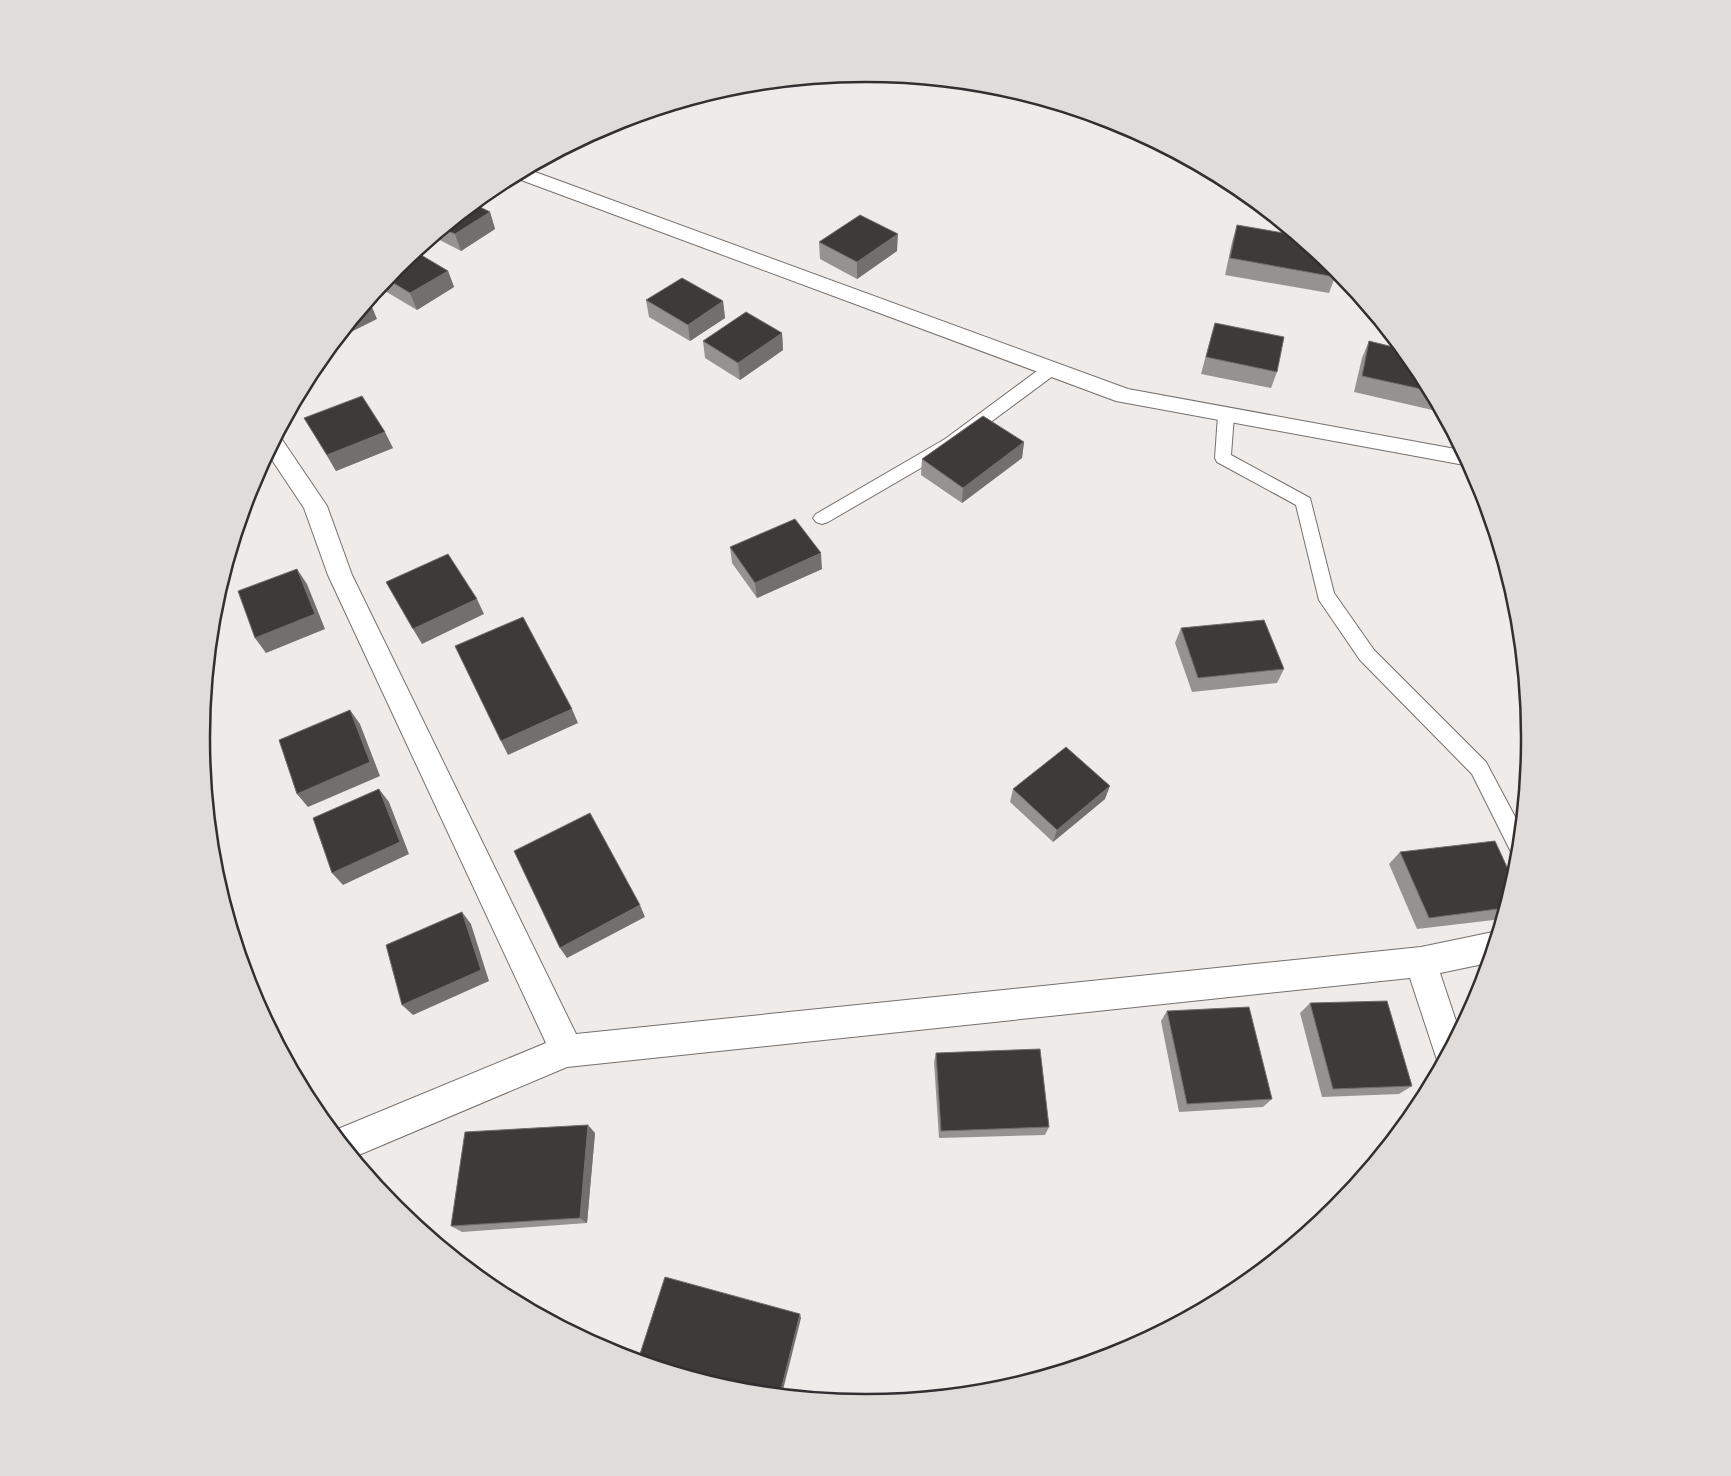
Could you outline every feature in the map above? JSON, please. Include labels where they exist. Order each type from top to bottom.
[{"type":"street","points":[[528,176],[1124,396],[1457,457]]},
{"type":"street","points":[[277,450],[315,506],[340,575],[567,1051]]},
{"type":"street","points":[[349,1142],[567,1051],[1421,962],[1486,949]]},
{"type":"street","points":[[1421,962],[1446,1041]]},
{"type":"lane","points":[[822,518],[951,442],[1050,369]]},
{"type":"lane","points":[[1226,415],[1223,458],[1304,502],[1324,595],[1367,655],[1479,768],[1513,834]]},
{"type":"building","points":[[481,207],[490,212],[455,234],[450,232]]},
{"type":"building","points":[[860,215],[898,234],[857,262],[819,242]]},
{"type":"building","points":[[1237,225],[1283,233],[1331,276],[1230,258]]},
{"type":"building","points":[[422,255],[448,271],[410,293],[394,283]]},
{"type":"building","points":[[682,278],[723,301],[688,325],[646,300]]},
{"type":"building","points":[[746,312],[782,333],[738,363],[703,341]]},
{"type":"building","points":[[1215,323],[1284,337],[1277,372],[1206,357]]},
{"type":"building","points":[[1369,341],[1391,347],[1420,389],[1362,376]]},
{"type":"building","points":[[362,396],[385,432],[327,455],[304,418]]},
{"type":"building","points":[[983,416],[1024,442],[963,488],[922,459]]},
{"type":"building","points":[[795,519],[821,553],[755,583],[730,547]]},
{"type":"building","points":[[448,554],[477,599],[413,629],[386,582]]},
{"type":"building","points":[[297,569],[315,614],[255,638],[238,591]]},
{"type":"building","points":[[523,617],[572,709],[501,741],[455,646]]},
{"type":"building","points":[[1264,620],[1284,669],[1198,678],[1181,628]]},
{"type":"building","points":[[350,710],[370,762],[297,794],[279,740]]},
{"type":"building","points":[[1066,747],[1110,786],[1057,830],[1013,789]]},
{"type":"building","points":[[379,789],[400,842],[332,873],[313,818]]},
{"type":"building","points":[[590,813],[640,905],[560,948],[514,851]]},
{"type":"building","points":[[1495,841],[1508,868],[1499,909],[1429,918],[1400,852]]},
{"type":"building","points":[[462,912],[481,970],[402,1005],[386,945]]},
{"type":"building","points":[[1387,1001],[1412,1086],[1333,1089],[1310,1003]]},
{"type":"building","points":[[1249,1007],[1272,1099],[1187,1104],[1167,1011]]},
{"type":"building","points":[[1040,1049],[1049,1127],[941,1131],[936,1053]]},
{"type":"building","points":[[588,1125],[580,1218],[451,1226],[465,1132]]},
{"type":"building","points":[[665,1277],[800,1314],[781,1388],[738,1381],[696,1371],[640,1353]]}]
